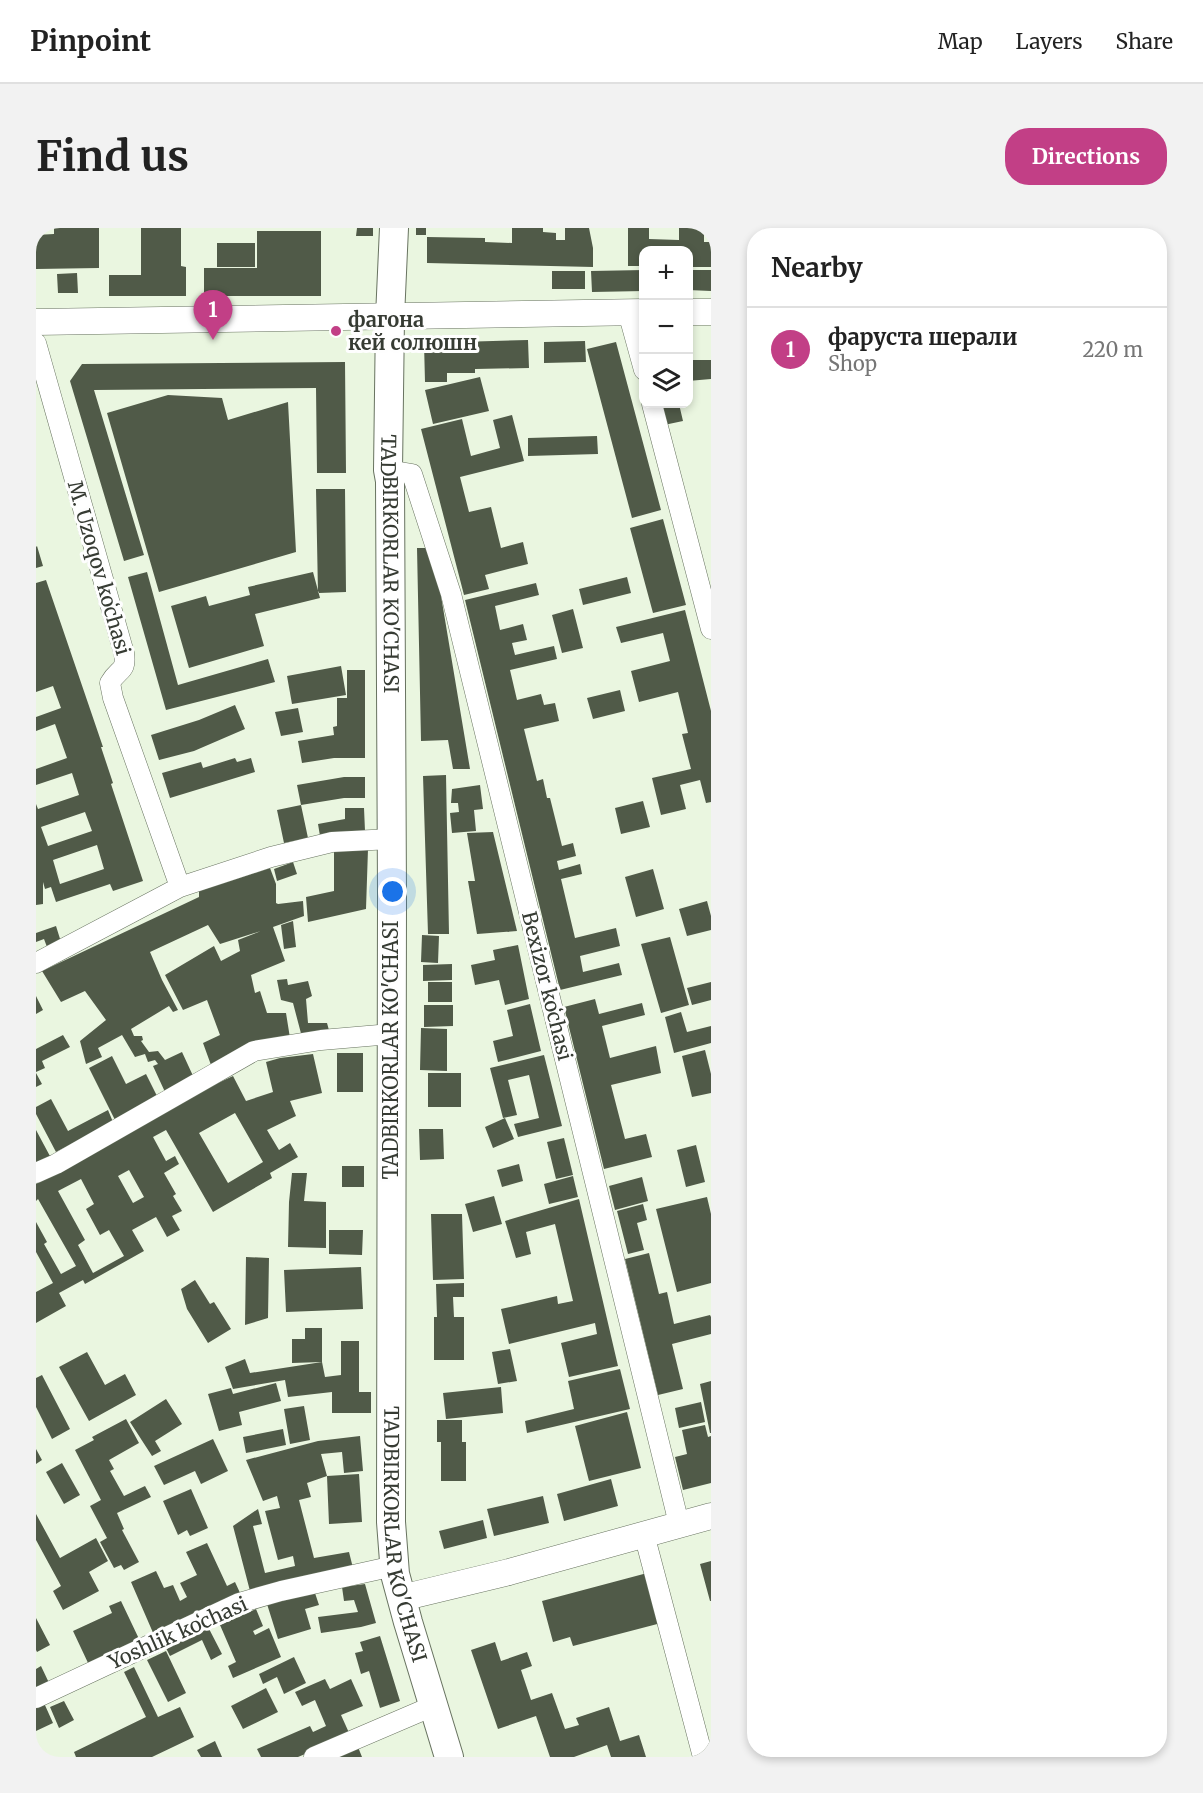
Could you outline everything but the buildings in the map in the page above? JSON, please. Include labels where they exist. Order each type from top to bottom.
[{"type":"main road","name":"TADBIRKORLAR KO'CHASI","points":[[394,228],[390,316],[388,470],[390,481],[392,839],[391,1522],[394,1566],[401,1598],[449,1757]]},
{"type":"street","points":[[36,322],[636,312],[642,354]]},
{"type":"street","points":[[693,312],[711,312]]},
{"type":"street","name":"M. Uzoqov koʻchasi","points":[[36,343],[124,653],[126,664],[123,670],[114,674],[110,683],[113,698],[180,887]]},
{"type":"street","points":[[653,408],[711,629]]},
{"type":"street","name":"Bexizor koʻchasi","points":[[388,470],[412,474],[451,594],[679,1524]]},
{"type":"street","points":[[36,963],[180,887],[271,857],[332,842],[392,839]]},
{"type":"street","points":[[36,1173],[56,1164],[254,1051],[321,1040],[391,1034]]},
{"type":"street","points":[[401,1598],[509,1572],[711,1516]]},
{"type":"street","points":[[644,1534],[703,1757]]},
{"type":"street","name":"Yoshlik koʻchasi","points":[[36,1698],[239,1603],[394,1566]]},
{"type":"street","points":[[315,1757],[433,1706]]},
{"type":"place","name":"фагона кей солюшн","points":[[336,331]]},
{"type":"place","name":"фаруста шерали","points":[[213,340]]}]
